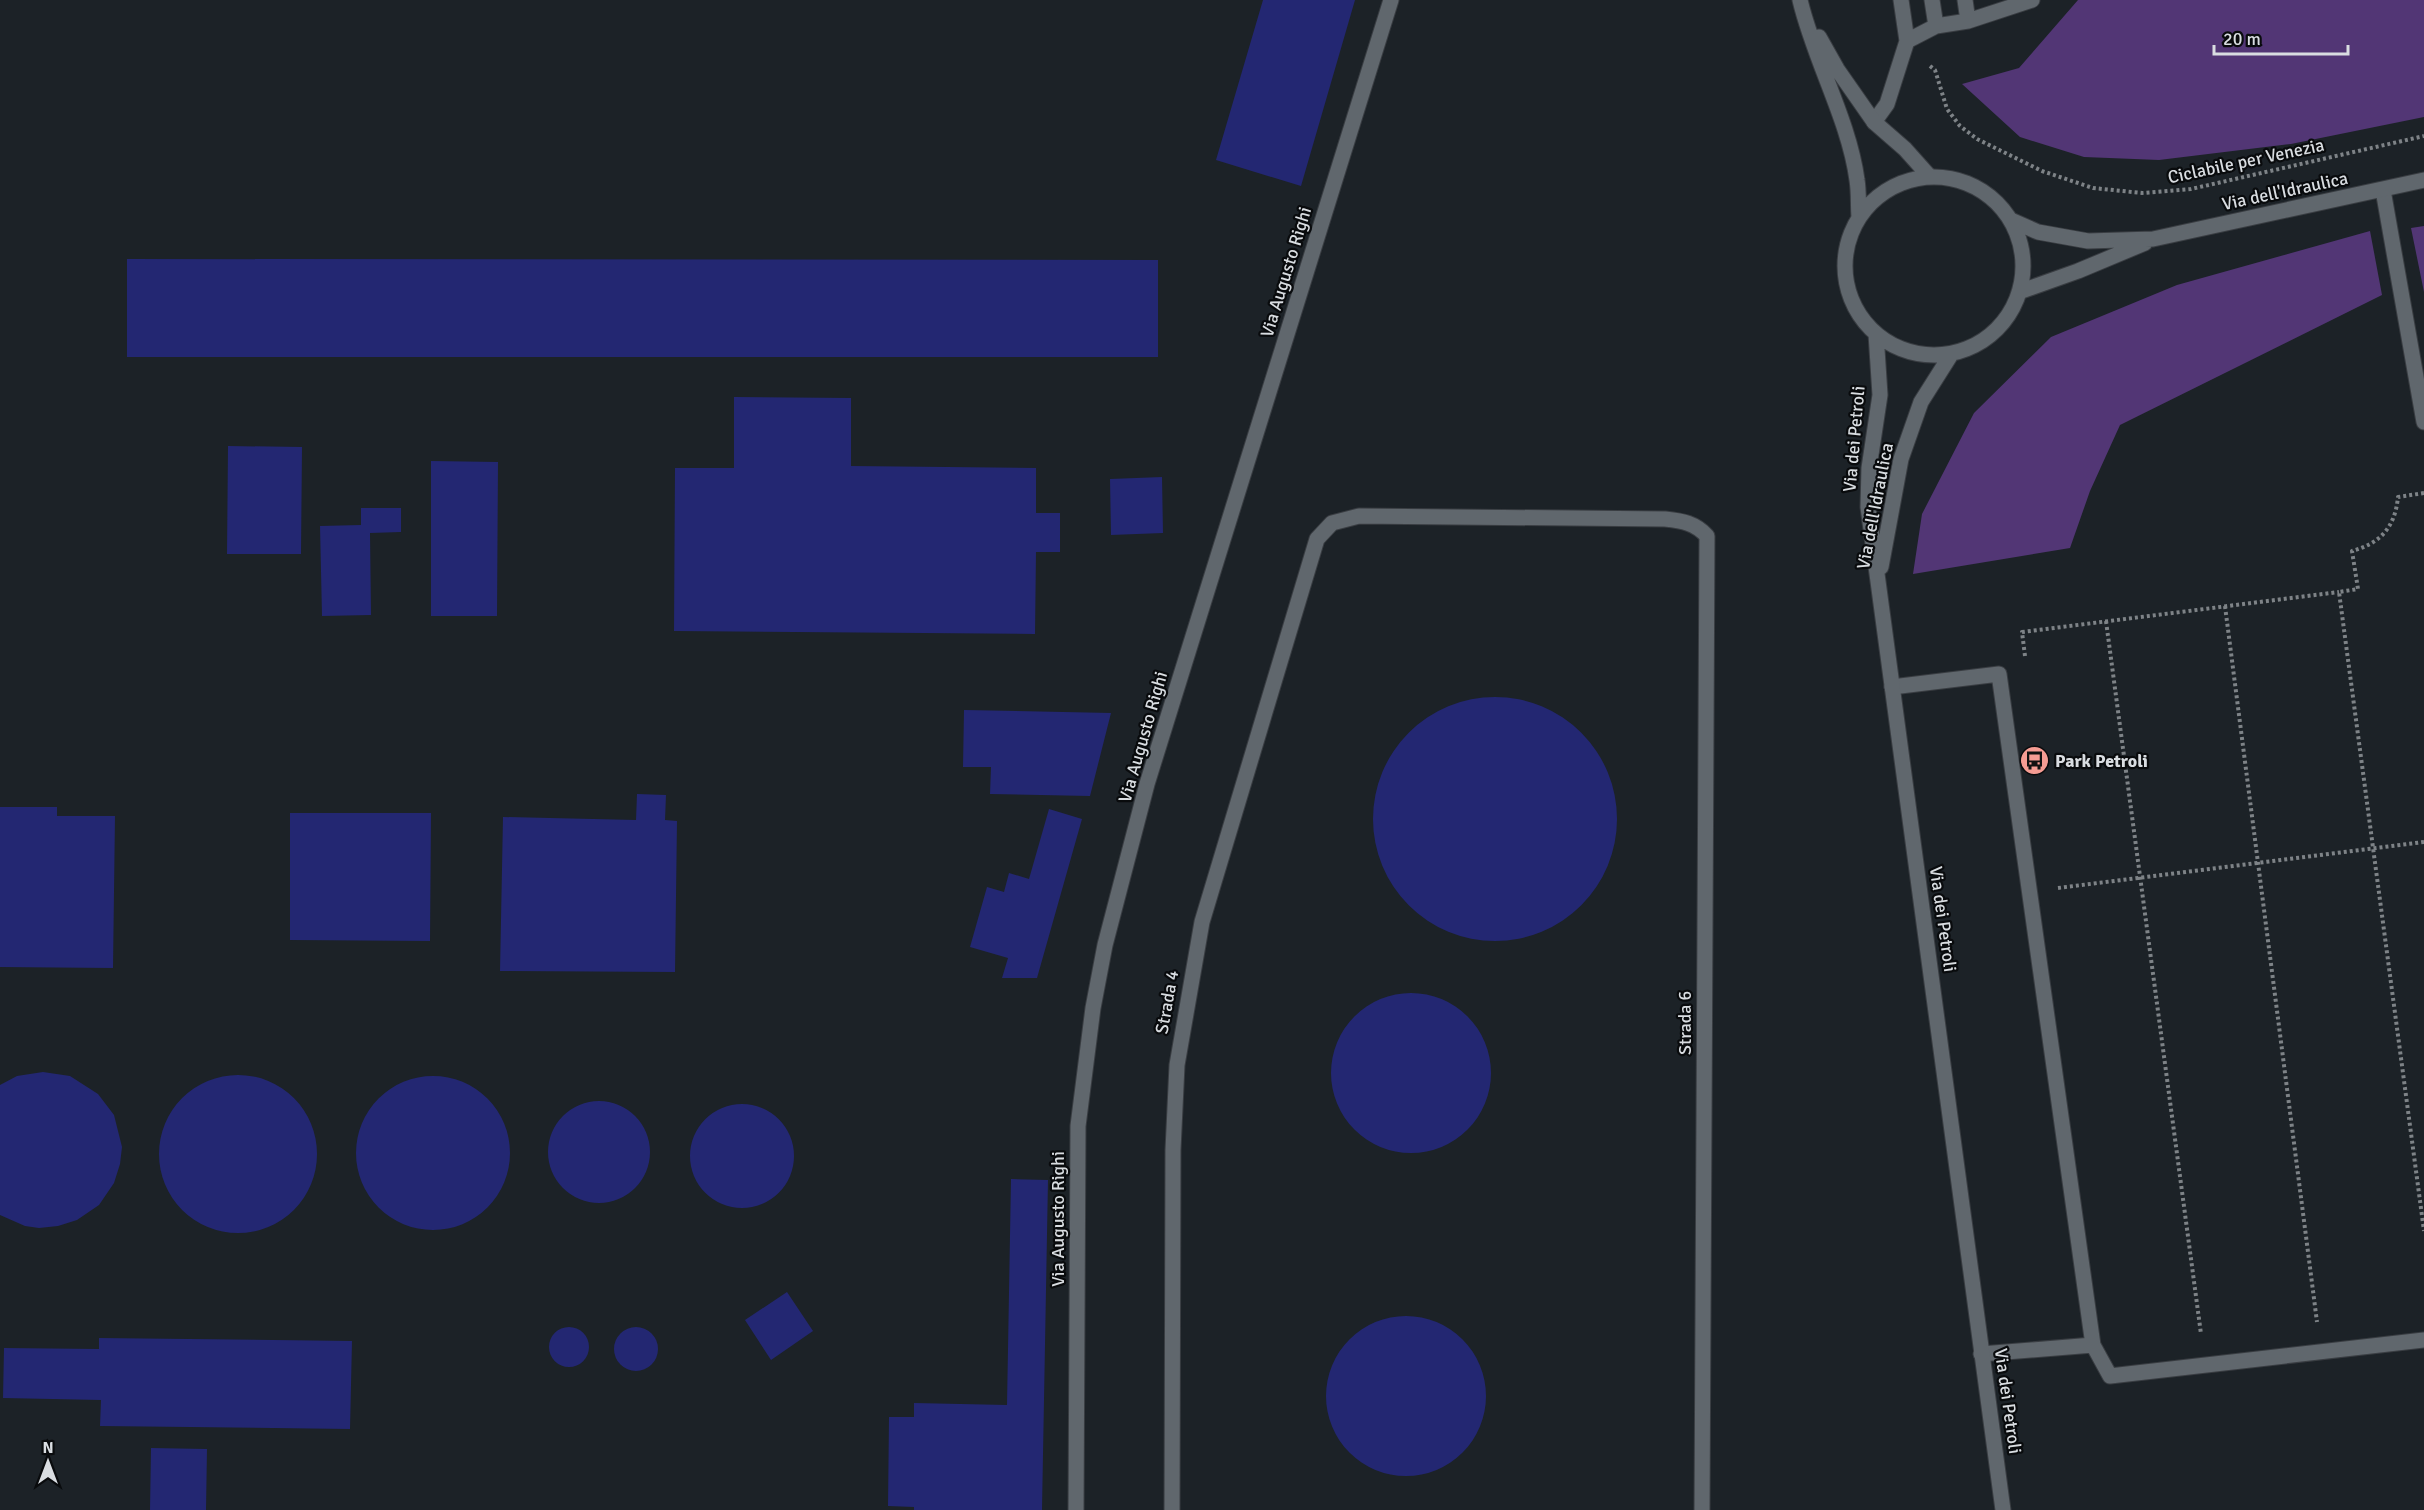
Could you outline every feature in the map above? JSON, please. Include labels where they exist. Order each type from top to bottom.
[{"type":"street","name":"Via Augusto Righi","points":[[1076,1510],[1078,1126],[1093,1008],[1105,945],[1147,784],[1391,0]]},
{"type":"street","points":[[1874,122],[1887,104],[1907,41],[1901,0]]},
{"type":"street","points":[[1932,0],[1936,26]]},
{"type":"street","points":[[1965,0],[1968,21]]},
{"type":"street","points":[[1907,41],[1936,26],[1968,21],[2000,6],[2030,0]]},
{"type":"street","points":[[1800,1],[1837,69],[1874,122],[1905,149],[1930,177]]},
{"type":"street","points":[[1800,1],[1826,82],[1849,142],[1857,181],[1858,218]]},
{"type":"street","points":[[1930,177],[1954,178],[1976,187],[1996,201],[2011,220],[2020,243],[2023,268],[2019,292],[2009,314],[1994,332],[1975,345],[1952,353],[1925,354],[1899,348],[1876,334],[1859,314],[1848,291],[1845,266],[1848,241],[1858,218],[1877,196],[1902,182],[1930,177]]},
{"type":"street","name":"Via dell'Idraulica","points":[[2011,220],[2038,232],[2088,241],[2153,239],[2424,180]]},
{"type":"street","points":[[2383,190],[2424,422]]},
{"type":"street","name":"Via dell'Idraulica","points":[[2019,292],[2078,272],[2153,239]]},
{"type":"street","name":"Via dei Petroli","points":[[1876,334],[1880,395],[1869,468],[1868,507],[2003,1510]]},
{"type":"street","name":"Via dell'Idraulica","points":[[1885,642],[1879,575],[1901,459],[1921,402],[1952,353]]},
{"type":"street","name":"Strada 4","points":[[1172,1510],[1173,1150],[1177,1065],[1202,922],[1317,539],[1332,523],[1359,516],[1665,519],[1688,522],[1700,528],[1707,536]]},
{"type":"street","name":"Strada 6","points":[[1702,1510],[1707,536]]},
{"type":"street","points":[[1892,687],[1999,674],[2093,1345],[2110,1376],[2424,1340]]},
{"type":"street","points":[[1982,1354],[2093,1345]]},
{"type":"path","name":"Ciclabile per Venezia","points":[[1907,41],[1935,70],[1947,109],[1960,126],[1977,139],[2042,171],[2093,188],[2142,193],[2191,189],[2424,136]]},
{"type":"path","points":[[2025,659],[2022,632],[2358,589],[2352,550],[2366,547],[2382,537],[2397,508],[2398,497],[2424,493]]},
{"type":"path","points":[[2339,592],[2424,1231]]},
{"type":"path","points":[[2225,606],[2320,1352]]},
{"type":"path","points":[[2106,621],[2205,1365]]},
{"type":"path","points":[[2055,876],[2057,888],[2424,842]]},
{"type":"shaded area","points":[[2078,0],[2424,0],[2424,117],[2291,144],[2159,160],[2084,157],[2020,137],[1962,84],[2019,68]]},
{"type":"shaded area","points":[[2424,226],[2424,292],[2411,228]]},
{"type":"shaded area","points":[[2370,231],[2382,295],[2120,425],[2090,491],[2070,548],[1913,574],[1922,514],[1974,413],[2051,337],[2177,285]]},
{"type":"building","points":[[1263,0],[1355,0],[1301,186],[1216,160]]},
{"type":"building","points":[[127,259],[1158,260],[1158,357],[127,357]]},
{"type":"building","points":[[734,397],[851,398],[851,466],[1036,468],[1036,513],[1060,513],[1060,552],[1036,552],[1035,634],[674,631],[675,468],[734,468]]},
{"type":"building","points":[[228,446],[302,447],[301,554],[227,554]]},
{"type":"building","points":[[431,461],[498,462],[497,616],[431,616]]},
{"type":"building","points":[[1162,477],[1163,533],[1111,535],[1110,479]]},
{"type":"building","points":[[361,508],[401,508],[401,532],[370,533],[371,615],[322,616],[320,526],[361,525]]},
{"type":"building","points":[[1495,697],[1519,700],[1542,707],[1563,718],[1581,733],[1596,751],[1607,772],[1614,795],[1617,819],[1614,843],[1607,866],[1596,887],[1581,905],[1563,920],[1542,931],[1519,938],[1495,941],[1471,938],[1448,931],[1427,920],[1409,905],[1394,887],[1383,866],[1376,843],[1373,819],[1376,795],[1383,772],[1394,751],[1409,733],[1427,718],[1448,707],[1471,700]]},
{"type":"building","points":[[964,710],[1111,713],[1090,796],[990,794],[991,767],[963,767]]},
{"type":"building","points":[[637,794],[666,795],[665,820],[677,821],[675,972],[500,971],[503,817],[636,820]]},
{"type":"building","points":[[0,807],[57,807],[57,816],[115,816],[113,968],[0,967]]},
{"type":"building","points":[[1049,809],[1082,819],[1037,978],[1002,978],[1008,958],[970,947],[987,887],[1004,892],[1009,873],[1029,879]]},
{"type":"building","points":[[290,813],[431,813],[430,941],[290,940]]},
{"type":"building","points":[[1411,993],[1441,999],[1467,1017],[1485,1043],[1491,1073],[1485,1103],[1467,1129],[1441,1147],[1411,1153],[1381,1147],[1355,1129],[1337,1103],[1331,1073],[1337,1043],[1355,1017],[1381,999]]},
{"type":"building","points":[[43,1072],[70,1076],[98,1094],[114,1115],[122,1147],[114,1183],[99,1205],[77,1220],[58,1226],[39,1228],[25,1226],[0,1215],[0,1085],[17,1076]]},
{"type":"building","points":[[238,1075],[268,1081],[282,1088],[294,1098],[304,1110],[311,1124],[317,1154],[311,1184],[304,1198],[294,1210],[282,1220],[268,1227],[238,1233],[208,1227],[194,1220],[182,1210],[172,1198],[165,1184],[159,1154],[165,1124],[172,1110],[182,1098],[194,1088],[208,1081]]},
{"type":"building","points":[[433,1076],[462,1082],[476,1089],[487,1099],[497,1110],[504,1124],[510,1153],[504,1182],[497,1196],[487,1207],[476,1217],[462,1224],[433,1230],[404,1224],[390,1217],[379,1207],[369,1196],[362,1182],[356,1153],[362,1124],[369,1110],[379,1099],[390,1089],[404,1082]]},
{"type":"building","points":[[599,1101],[628,1109],[642,1123],[650,1152],[642,1181],[628,1195],[599,1203],[570,1195],[556,1181],[548,1152],[556,1123],[570,1109]]},
{"type":"building","points":[[742,1104],[762,1108],[779,1119],[790,1136],[794,1156],[790,1176],[779,1193],[762,1204],[742,1208],[722,1204],[705,1193],[694,1176],[690,1156],[694,1136],[705,1119],[722,1108]]},
{"type":"building","points":[[1011,1179],[1048,1180],[1042,1510],[914,1510],[914,1507],[888,1506],[889,1417],[914,1417],[914,1403],[1007,1405]]},
{"type":"building","points":[[787,1292],[813,1331],[771,1360],[745,1320]]},
{"type":"building","points":[[1406,1316],[1436,1322],[1462,1340],[1480,1366],[1486,1396],[1480,1426],[1462,1452],[1436,1470],[1406,1476],[1376,1470],[1350,1452],[1332,1426],[1326,1396],[1332,1366],[1350,1340],[1376,1322]]},
{"type":"building","points":[[569,1327],[577,1328],[583,1333],[588,1339],[588,1355],[583,1361],[577,1366],[569,1367],[561,1366],[555,1361],[550,1355],[549,1347],[550,1339],[555,1333],[561,1328]]},
{"type":"building","points":[[636,1327],[651,1334],[658,1349],[651,1364],[636,1371],[621,1364],[614,1349],[621,1334]]},
{"type":"building","points":[[99,1338],[352,1341],[350,1429],[100,1426],[101,1400],[3,1398],[4,1348],[99,1349]]},
{"type":"building","points":[[151,1448],[207,1449],[206,1510],[150,1510]]},
{"type":"place","name":"Park Petroli","points":[[2034,761]]}]
